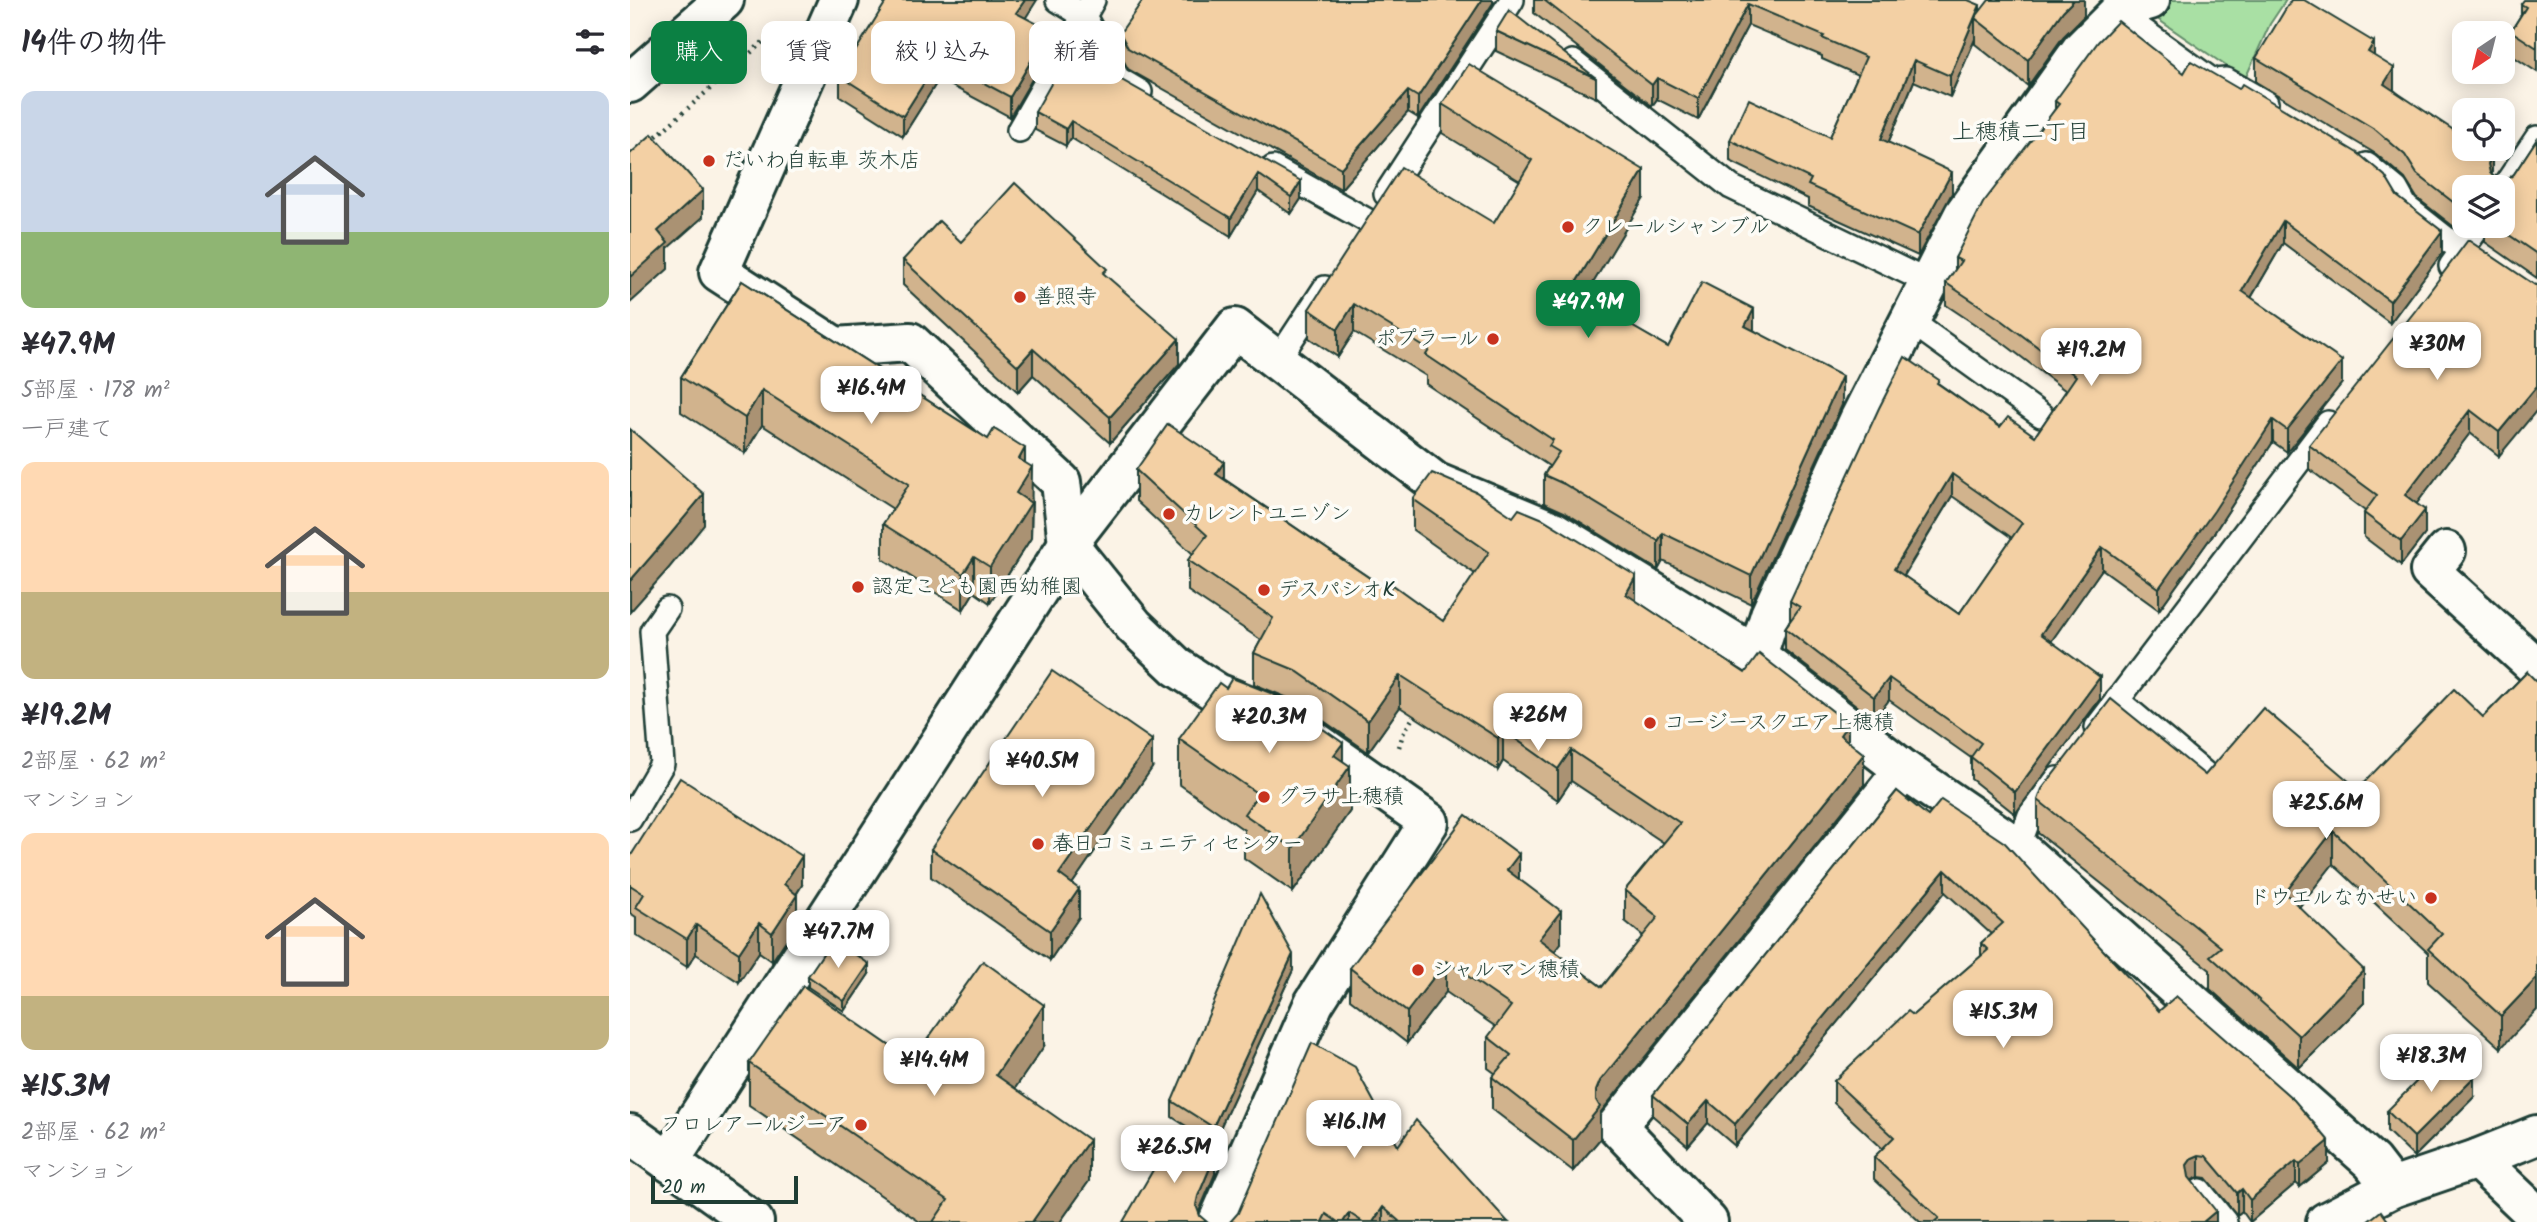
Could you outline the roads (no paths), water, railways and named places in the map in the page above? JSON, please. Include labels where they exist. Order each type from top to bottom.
[{"type":"street","points":[[630,83],[724,0]]},
{"type":"street","points":[[839,0],[719,272],[835,347],[910,342],[1061,482],[1068,544],[1134,626],[1177,667],[1217,693],[1283,719],[1429,822],[1314,1003],[1218,1222]]},
{"type":"street","points":[[1757,656],[1770,615],[1859,420],[1964,214],[2081,50],[2131,3]]},
{"type":"street","points":[[669,1162],[1068,544],[1235,328],[1435,482],[1553,531],[1757,656],[1905,770],[2018,848],[2372,1162],[2392,1188]]},
{"type":"street","points":[[2446,551],[2430,571],[2537,668]]},
{"type":"street","points":[[1708,1222],[1617,1126],[1905,770]]},
{"type":"street","points":[[630,1134],[754,1222]]},
{"type":"street","points":[[2326,1222],[2392,1188],[2537,1135]]},
{"type":"street","points":[[2477,1159],[2537,1216]]},
{"type":"lane","points":[[1058,0],[1088,8]]},
{"type":"lane","points":[[2131,3],[2138,27],[2213,81],[2226,80],[2281,113]]},
{"type":"lane","points":[[1353,245],[1509,4],[1527,26]]},
{"type":"lane","points":[[1088,8],[1118,79],[1154,99]]},
{"type":"lane","points":[[1019,130],[1088,8]]},
{"type":"lane","points":[[1559,51],[1731,187],[1928,282]]},
{"type":"lane","points":[[2512,175],[2537,138]]},
{"type":"lane","points":[[2346,152],[2396,189],[2406,207],[2464,248],[2486,260]]},
{"type":"lane","points":[[1249,153],[1368,221]]},
{"type":"lane","points":[[2437,284],[2471,238]]},
{"type":"lane","points":[[1277,361],[1338,268]]},
{"type":"lane","points":[[1909,320],[2041,415]]},
{"type":"lane","points":[[2085,742],[2278,485],[2345,401]]},
{"type":"lane","points":[[630,819],[662,764],[652,631],[667,609]]},
{"type":"lane","points":[[2117,700],[2208,777]]},
{"type":"lane","points":[[2018,848],[2030,815],[2070,763]]},
{"type":"lane","points":[[2200,1191],[2225,1222]]},
{"type":"place","name":"だいわ自転車 茨木店","points":[[709,161]]},
{"type":"place","name":"クレールシャンブル","points":[[1568,227]]},
{"type":"place","name":"善照寺","points":[[1020,297]]},
{"type":"place","name":"ポプラール","points":[[1493,339]]},
{"type":"place","name":"カレントユニゾン","points":[[1169,514]]},
{"type":"place","name":"認定こども園西幼稚園","points":[[858,587]]},
{"type":"place","name":"デスパシオK","points":[[1264,590]]},
{"type":"place","name":"コージースクエア上穂積","points":[[1650,723]]},
{"type":"place","name":"グラサ上穂積","points":[[1264,797]]},
{"type":"place","name":"春日コミュニティセンター","points":[[1038,844]]},
{"type":"place","name":"ドウエルなかせい","points":[[2431,898]]},
{"type":"place","name":"シャルマン穂積","points":[[1418,970]]},
{"type":"place","name":"フロレアールジーア","points":[[861,1125]]},
{"type":"district","name":"上穂積二丁目","points":[[2021,133]]}]
